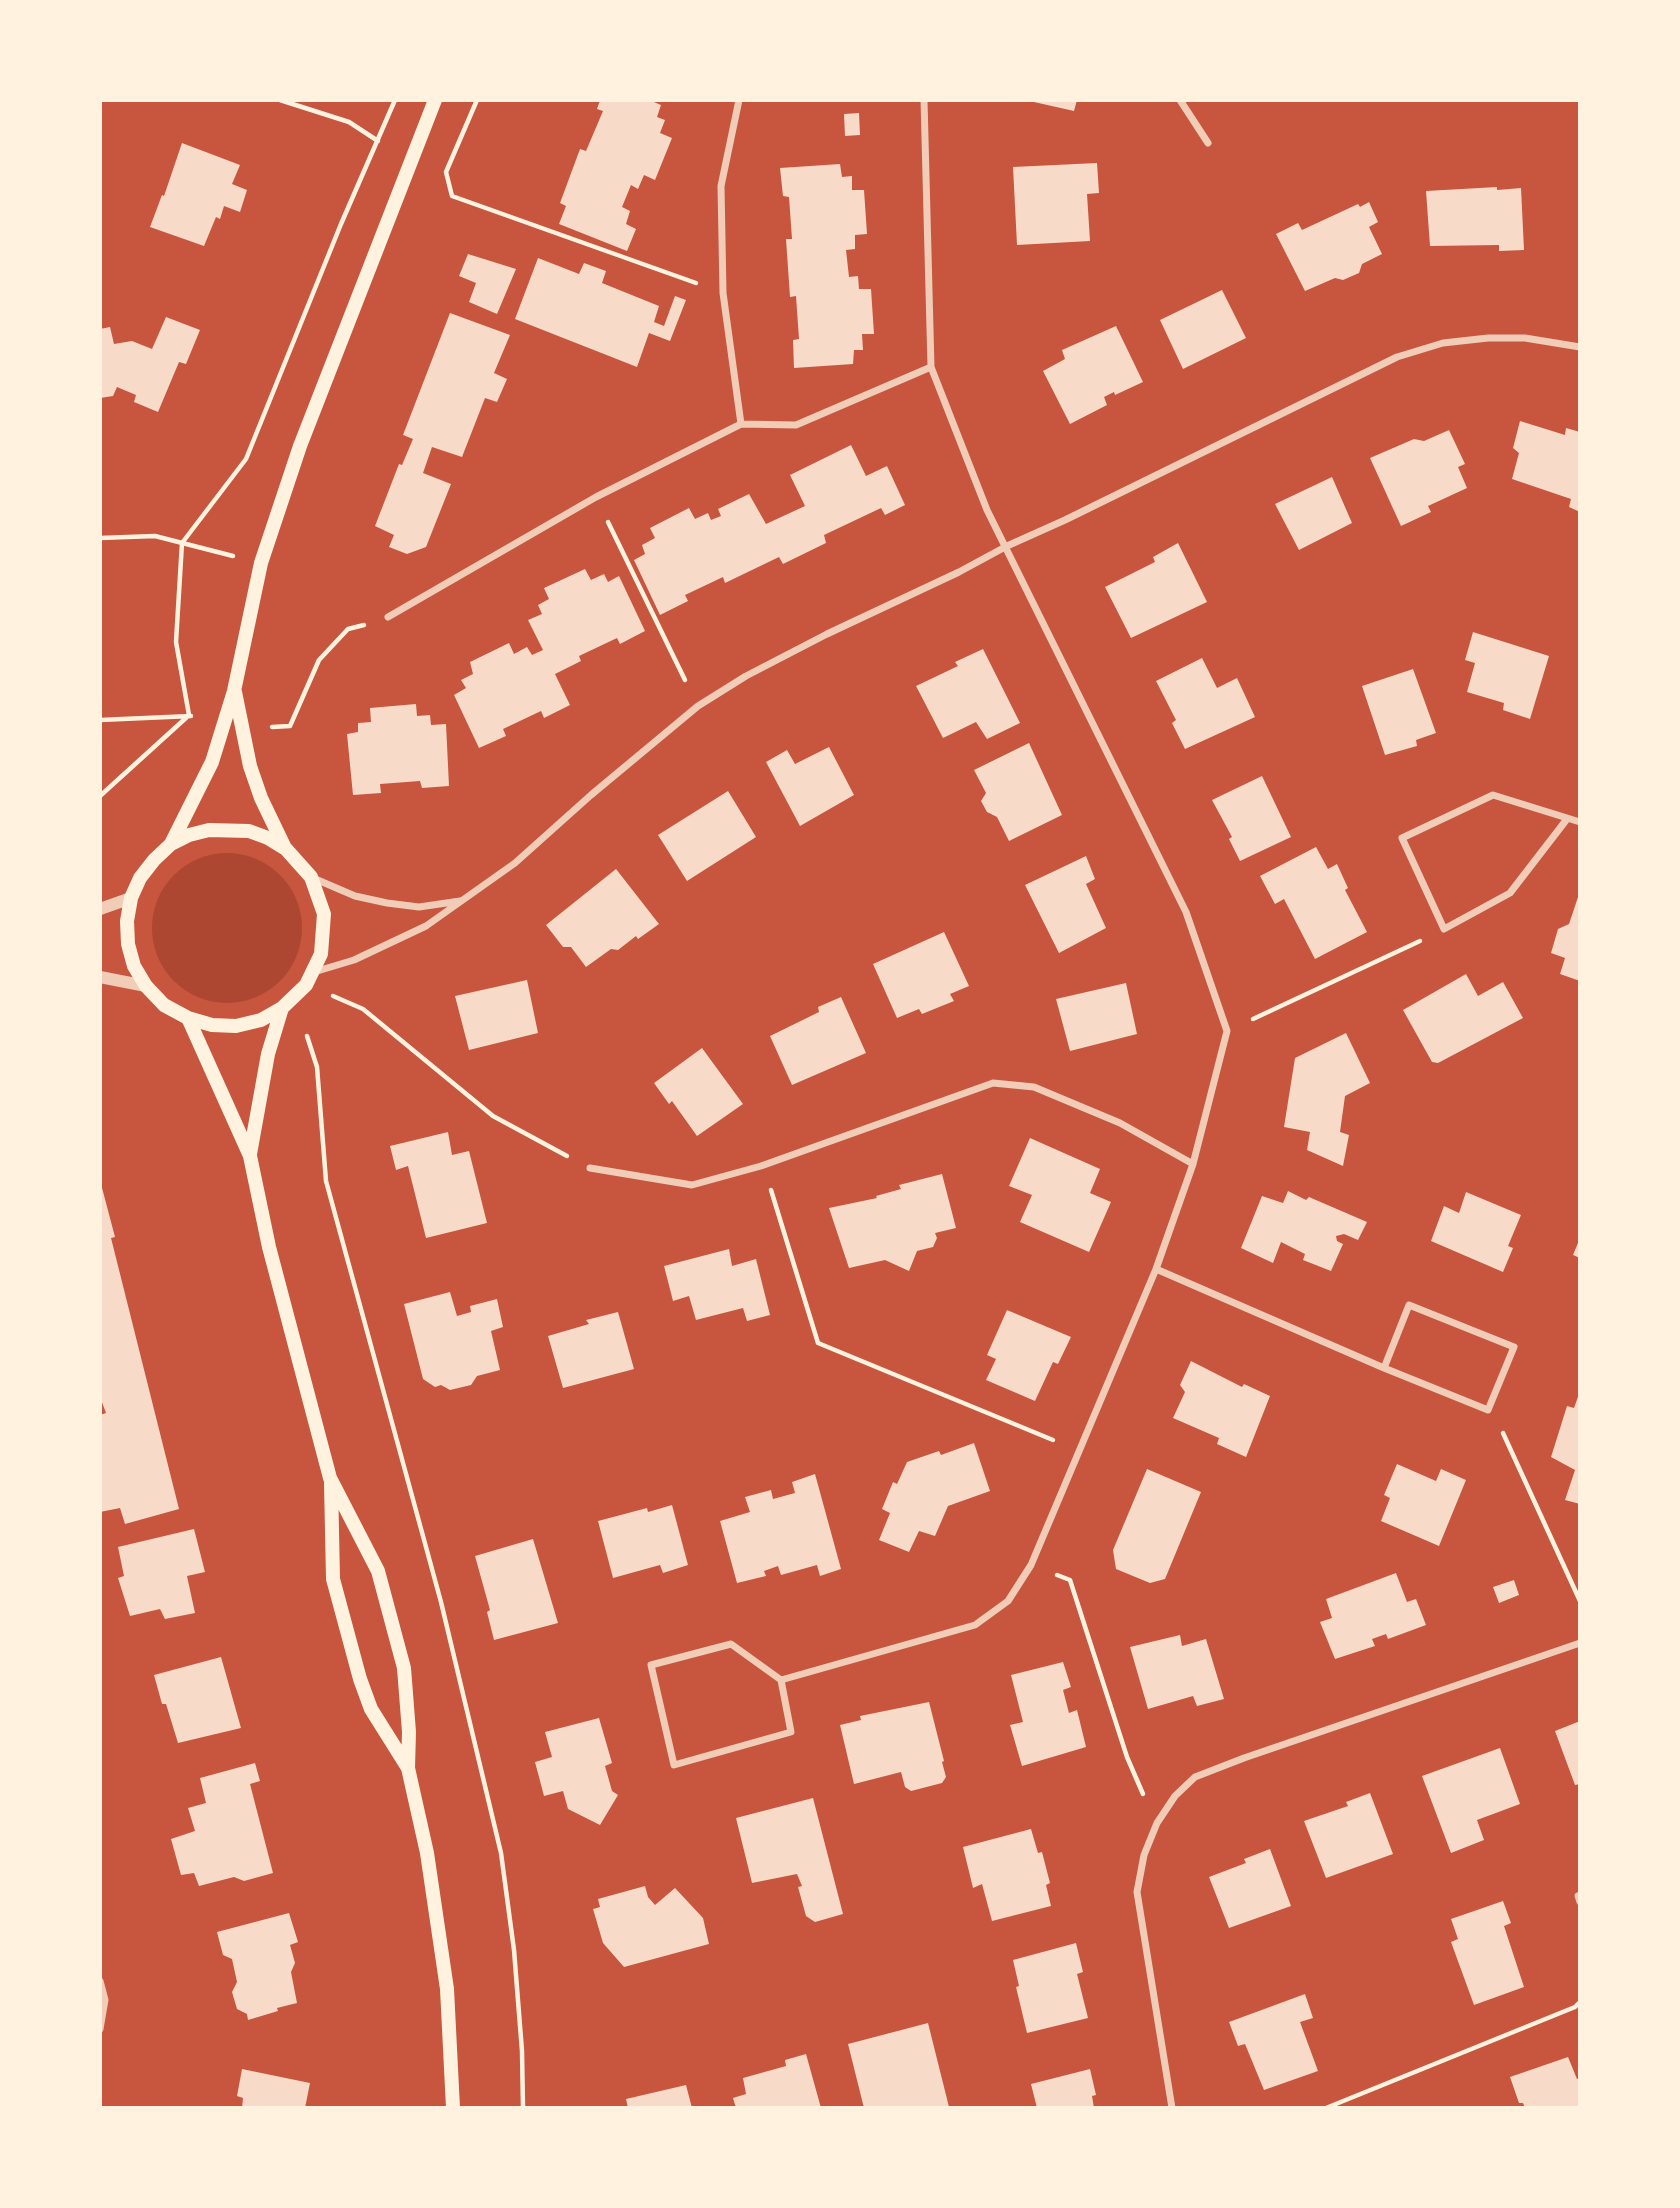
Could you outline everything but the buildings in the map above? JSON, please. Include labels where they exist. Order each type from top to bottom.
[{"type":"main road","points":[[171,844],[212,762],[234,691],[261,563],[300,446],[435,100]]},
{"type":"main road","points":[[234,691],[250,766],[261,798],[286,849],[311,877],[319,895],[324,914],[321,954],[306,985],[288,1004],[261,1020],[236,1026],[212,1025],[188,1018],[164,1005],[146,986],[134,966],[128,944],[127,921],[131,898],[140,878],[154,860],[171,844],[189,835],[209,830],[249,831],[286,849]]},
{"type":"main road","points":[[250,1156],[268,1054],[288,1004]]},
{"type":"main road","points":[[188,1018],[250,1156],[269,1247],[330,1478],[332,1579],[360,1679],[371,1709],[408,1768]]},
{"type":"main road","points":[[330,1478],[378,1571],[404,1668],[409,1732],[408,1768],[427,1853],[447,1989],[453,2108]]},
{"type":"street","points":[[738,100],[721,186],[723,293],[741,424]]},
{"type":"street","points":[[781,1680],[975,1625],[1008,1601],[1031,1565],[1156,1269],[1194,1164],[1227,1031],[1186,912],[987,510],[931,367],[924,100]]},
{"type":"street","points":[[1180,100],[1208,143]]},
{"type":"street","points":[[314,972],[354,960],[426,926],[464,901],[515,863],[591,795],[698,706],[746,676],[827,634],[1397,357],[1443,343],[1488,338],[1525,338],[1580,347]]},
{"type":"street","points":[[388,617],[596,497],[741,424],[796,425],[931,367]]},
{"type":"street","points":[[1567,819],[1510,892],[1444,929],[1402,838],[1493,795],[1580,822]]},
{"type":"street","points":[[311,877],[355,896],[387,903],[419,907],[464,901]]},
{"type":"street","points":[[100,909],[131,898]]},
{"type":"street","points":[[100,977],[146,986]]},
{"type":"street","points":[[590,1168],[692,1185],[761,1166],[993,1083],[1034,1087],[1120,1123],[1194,1164]]},
{"type":"street","points":[[1156,1269],[1384,1368],[1488,1410],[1514,1347],[1409,1305],[1384,1368]]},
{"type":"street","points":[[1172,2108],[1137,1892],[1144,1855],[1157,1823],[1175,1796],[1195,1777],[1244,1758],[1580,1643]]},
{"type":"street","points":[[731,1644],[781,1680],[791,1732],[674,1765],[651,1665],[731,1644]]},
{"type":"street","points":[[1580,1895],[1580,1902]]},
{"type":"street","points":[[100,1981],[105,2000],[100,2029]]},
{"type":"path","points":[[280,100],[349,122],[377,141],[413,158]]},
{"type":"path","points":[[191,727],[176,642],[182,543],[246,459],[341,224],[395,100]]},
{"type":"path","points":[[477,100],[446,172],[452,196],[723,293]]},
{"type":"path","points":[[596,497],[698,706]]},
{"type":"path","points":[[100,538],[155,536],[261,563]]},
{"type":"path","points":[[100,796],[189,715]]},
{"type":"path","points":[[1227,1031],[1444,929]]},
{"type":"path","points":[[306,985],[363,1009],[492,1116],[590,1168]]},
{"type":"path","points":[[288,1004],[317,1067],[326,1181],[441,1602],[501,1853],[514,1950],[522,2051],[523,2108]]},
{"type":"path","points":[[761,1166],[777,1206],[818,1343],[1037,1434],[1079,1448]]},
{"type":"path","points":[[1488,1410],[1507,1438],[1580,1601]]},
{"type":"path","points":[[1031,1565],[1070,1580],[1127,1757],[1157,1823]]},
{"type":"path","points":[[1326,2108],[1575,2007],[1580,2002]]},
{"type":"shaded area","points":[[227,853],[256,859],[280,875],[296,899],[302,928],[296,957],[280,981],[256,997],[227,1003],[198,997],[174,981],[158,957],[152,928],[158,899],[174,875],[198,859]]}]
